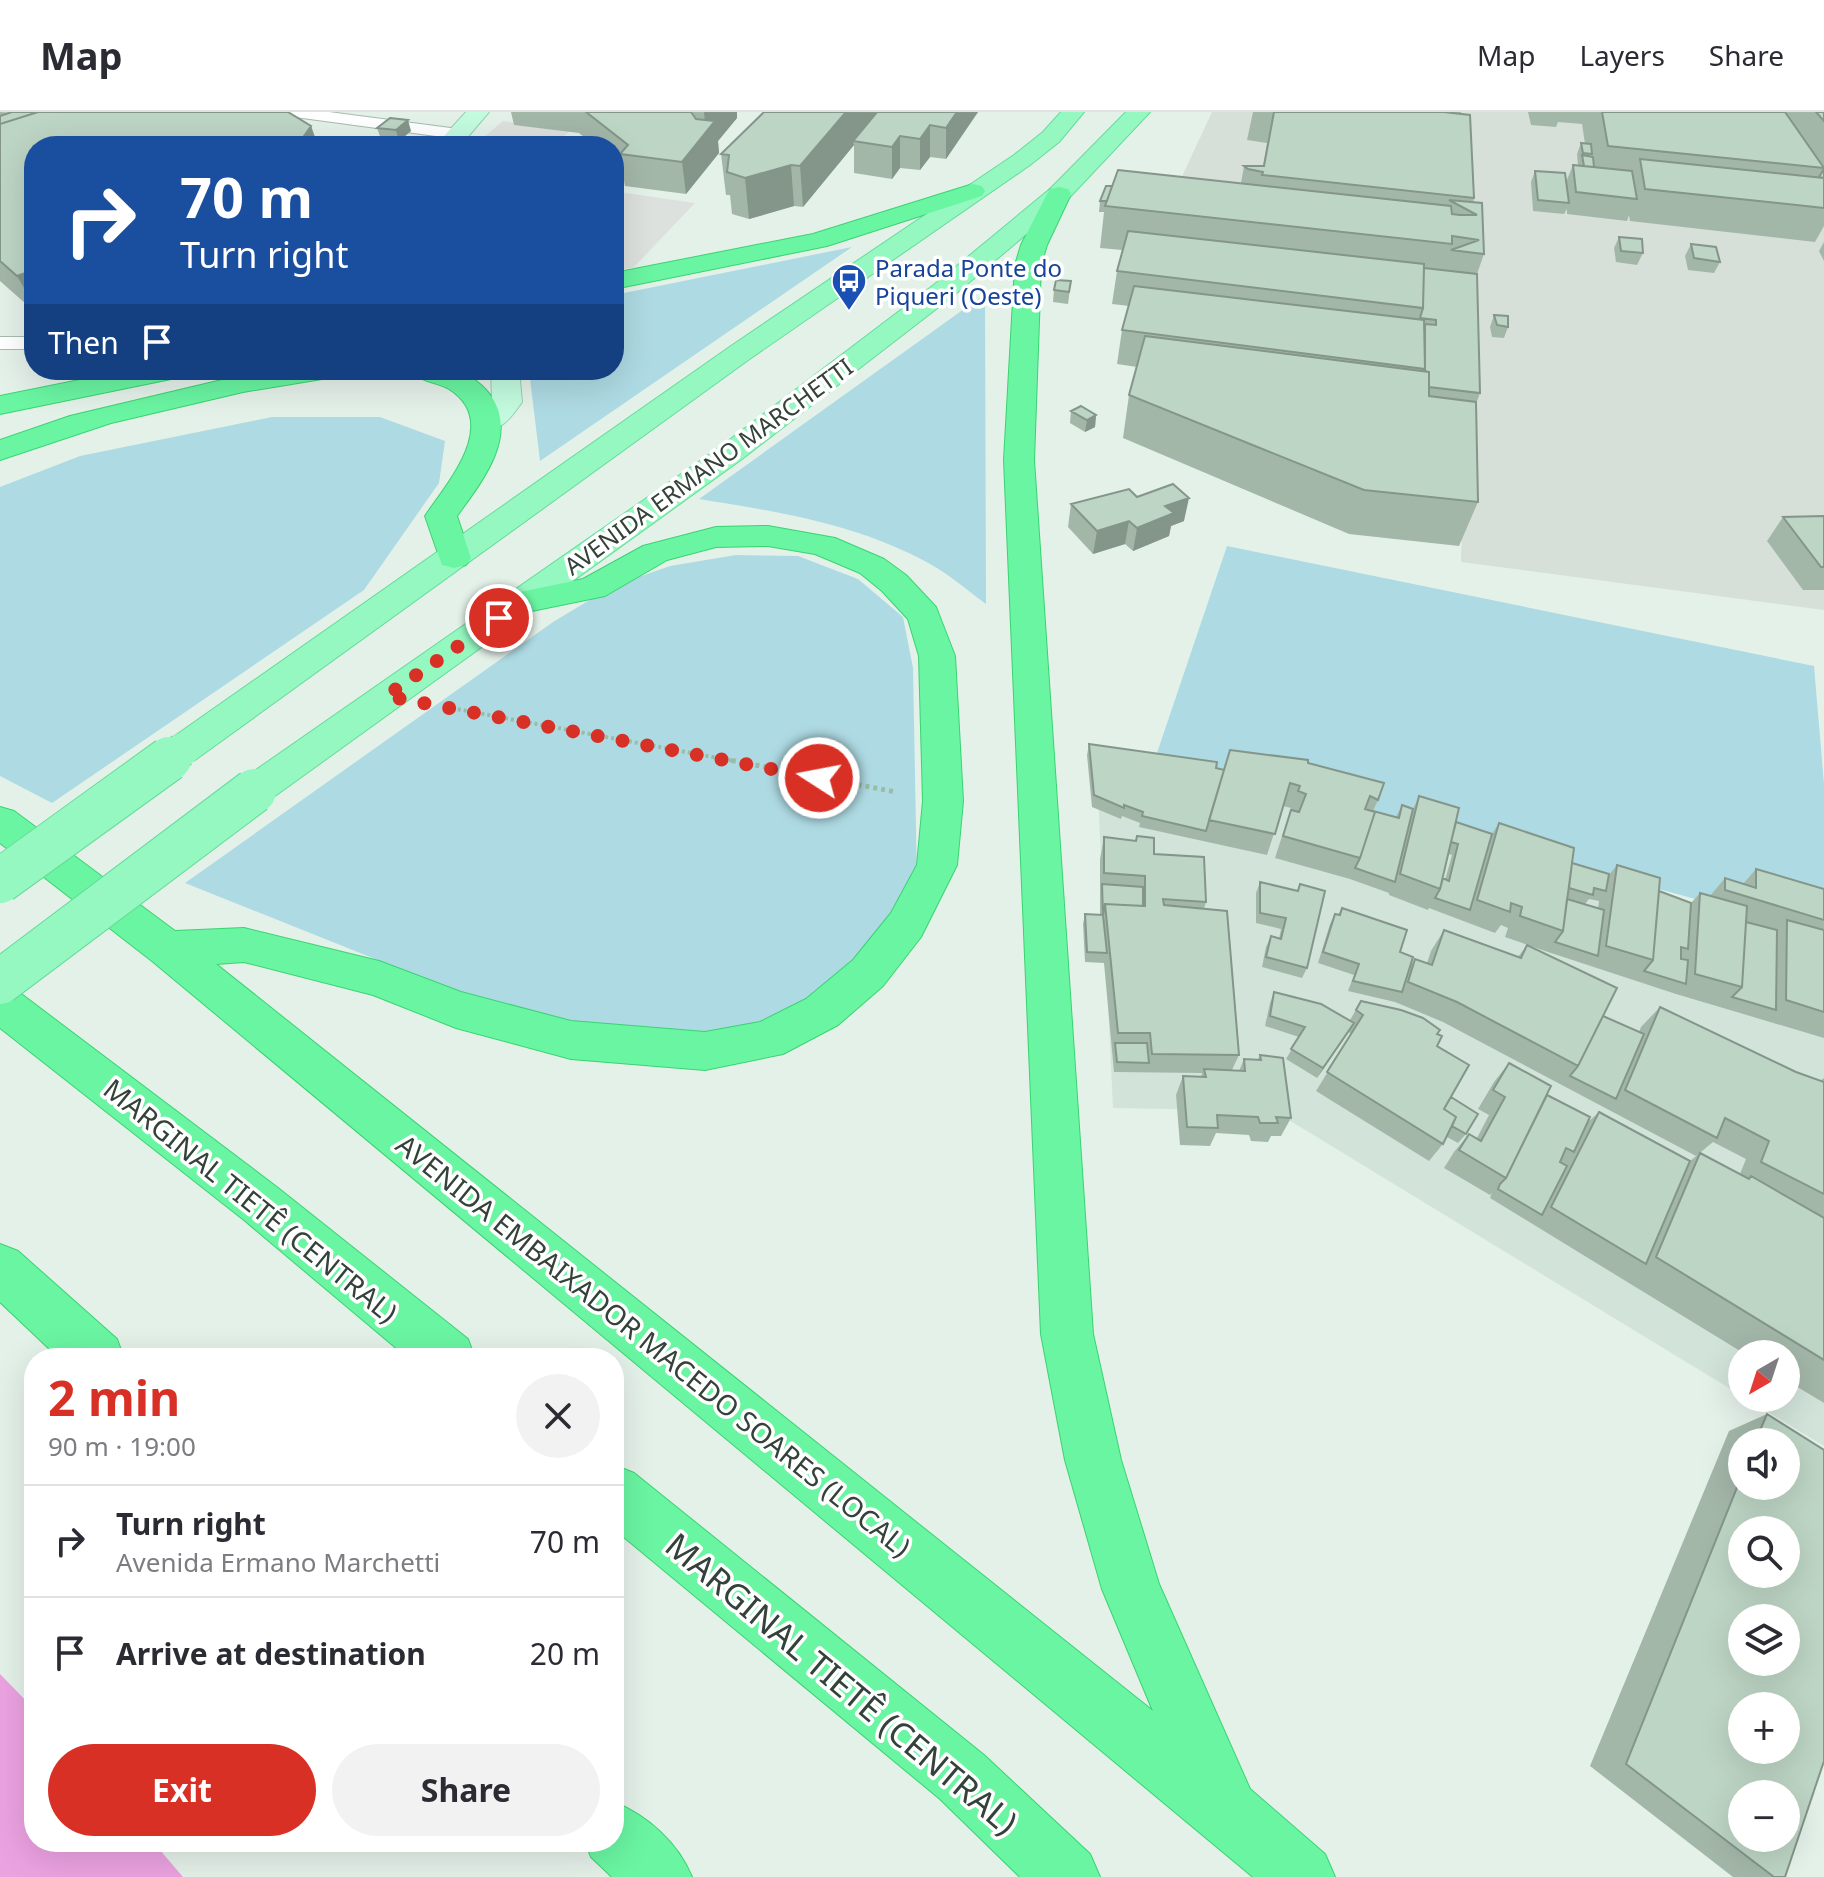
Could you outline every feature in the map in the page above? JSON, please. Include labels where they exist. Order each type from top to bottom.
[{"type":"highway","points":[[624,279],[818,241],[973,191]]},
{"type":"highway","points":[[1059,194],[1034,245],[1028,265],[1019,460],[1067,1334],[1093,1460],[1131,1589],[1228,1812]]},
{"type":"highway","points":[[0,405],[122,380]]},
{"type":"highway","points":[[0,451],[73,424],[264,380]]},
{"type":"highway","points":[[454,380],[471,389],[483,404],[489,422],[479,455],[464,485],[441,516],[454,558]]},
{"type":"highway","points":[[167,949],[244,945],[379,979],[456,1009],[571,1040],[705,1051],[767,1040],[822,1012],[868,973],[896,937],[937,865],[943,801],[937,656],[924,615],[894,583],[872,566],[823,545],[768,536],[716,537],[655,553],[593,588],[522,602]]},
{"type":"highway","name":"AVENIDA EMBAIXADOR MACEDO SOARES (LOCAL)","points":[[0,822],[167,949],[1228,1812],[1302,1877]]},
{"type":"highway","name":"MARGINAL TIETÊ (CENTRAL)","points":[[0,1003],[261,1204],[437,1348]]},
{"type":"highway","points":[[0,1268],[87,1348]]},
{"type":"highway","name":"MARGINAL TIETÊ (CENTRAL)","points":[[624,1501],[962,1777],[1067,1877]]},
{"type":"highway","points":[[624,1844],[659,1877]]},
{"type":"main road","points":[[0,881],[741,352],[1051,137],[1073,112]]},
{"type":"main road","name":"AVENIDA ERMANO MARCHETTI","points":[[0,982],[254,791],[731,453],[944,290],[1059,194],[1139,112]]},
{"type":"street","points":[[457,136],[478,112]]},
{"type":"street","points":[[489,422],[507,402],[506,380]]},
{"type":"lane","points":[[295,112],[430,136]]},
{"type":"lane","points":[[0,343],[24,343]]},
{"type":"path","points":[[386,696],[943,801]]},
{"type":"shaded area","points":[[1212,112],[1824,112],[1824,610],[1461,562],[1469,253],[1165,213]]},
{"type":"shaded area","points":[[503,121],[570,131],[564,136],[485,136]]},
{"type":"shaded area","points":[[624,193],[695,203],[634,267],[624,269]]},
{"type":"shaded area","points":[[852,247],[540,461],[530,380],[624,380],[624,293]]},
{"type":"shaded area","points":[[985,294],[986,604],[937,568],[875,539],[818,521],[699,499]]},
{"type":"shaded area","points":[[272,417],[380,417],[445,441],[439,483],[364,590],[52,803],[0,776],[0,487],[80,456]]},
{"type":"shaded area","points":[[1227,546],[1814,666],[1824,784],[1824,934],[1157,753]]},
{"type":"shaded area","points":[[736,555],[798,556],[858,579],[903,617],[913,668],[917,883],[862,959],[797,1008],[725,1037],[535,1023],[185,883],[553,622],[613,586],[670,566]]},
{"type":"shaded area","points":[[1097,773],[1321,800],[1824,966],[1824,1446],[1800,1431],[1800,1428],[1794,1428],[1768,1412],[1800,1412],[1800,1340],[1728,1340],[1728,1387],[1274,1111],[1113,1108]]},
{"type":"shaded area","points":[[0,1674],[24,1699],[24,1852],[162,1852],[183,1877],[0,1877]]},
{"type":"building","points":[[12,112],[38,112],[0,124],[0,116]]},
{"type":"building","points":[[38,112],[288,112],[311,126],[304,136],[24,136],[24,274],[17,276],[0,261],[0,124]]},
{"type":"building","points":[[586,112],[691,112],[696,119],[715,121],[682,162],[624,155],[628,145],[624,136],[617,136]]},
{"type":"building","points":[[764,112],[846,112],[800,166],[791,165],[745,178],[727,172],[729,155],[721,154]]},
{"type":"building","points":[[877,112],[957,112],[946,128],[930,125],[920,139],[900,136],[892,147],[853,141]]},
{"type":"building","points":[[1274,112],[1444,112],[1470,115],[1474,198],[1262,175],[1263,172],[1248,169],[1244,166],[1264,166]]},
{"type":"building","points":[[1602,112],[1785,112],[1824,168],[1608,146]]},
{"type":"building","points":[[390,118],[408,120],[396,130],[377,128]]},
{"type":"building","points":[[1581,143],[1591,144],[1592,154],[1583,153]]},
{"type":"building","points":[[1582,155],[1593,157],[1594,167],[1584,166]]},
{"type":"building","points":[[1640,159],[1824,178],[1824,208],[1645,189]]},
{"type":"building","points":[[1573,165],[1632,171],[1637,199],[1576,192]]},
{"type":"building","points":[[1118,170],[1451,206],[1452,214],[1460,215],[1477,215],[1449,200],[1482,203],[1484,254],[1451,250],[1479,240],[1452,236],[1452,244],[1105,206]]},
{"type":"building","points":[[1535,171],[1565,173],[1569,203],[1538,200]]},
{"type":"building","points":[[1106,186],[1112,186],[1107,201],[1100,201]]},
{"type":"building","points":[[1128,231],[1424,264],[1423,308],[1117,271]]},
{"type":"building","points":[[1619,237],[1642,239],[1643,253],[1621,251]]},
{"type":"building","points":[[1691,244],[1716,247],[1720,262],[1694,258]]},
{"type":"building","points":[[1424,268],[1477,274],[1480,393],[1429,387],[1429,372],[1425,371],[1425,324],[1436,325],[1436,320],[1420,318]]},
{"type":"building","points":[[1056,280],[1071,281],[1069,292],[1054,290]]},
{"type":"building","points":[[1134,286],[1424,320],[1425,369],[1122,330]]},
{"type":"building","points":[[1494,315],[1508,316],[1508,327],[1497,325]]},
{"type":"building","points":[[1145,336],[1429,372],[1429,396],[1476,402],[1478,502],[1364,490],[1129,395]]},
{"type":"building","points":[[1081,406],[1096,415],[1087,420],[1071,411]]},
{"type":"building","points":[[1173,484],[1189,498],[1165,506],[1174,513],[1137,528],[1129,521],[1097,531],[1071,504],[1129,489],[1137,497]]},
{"type":"building","points":[[1824,516],[1824,567],[1821,567],[1783,517]]},
{"type":"building","points":[[1089,744],[1217,762],[1216,768],[1224,770],[1206,831],[1142,816],[1143,812],[1124,805],[1124,808],[1094,795]]},
{"type":"building","points":[[1230,750],[1308,760],[1308,763],[1384,783],[1378,800],[1370,796],[1365,809],[1375,812],[1360,858],[1283,836],[1291,810],[1299,812],[1306,794],[1298,791],[1300,786],[1290,783],[1275,834],[1209,820]]},
{"type":"building","points":[[1419,796],[1459,808],[1440,889],[1400,874]]},
{"type":"building","points":[[1402,805],[1413,809],[1395,882],[1355,868],[1373,811],[1399,818]]},
{"type":"building","points":[[1456,822],[1492,834],[1470,910],[1435,898],[1443,878],[1449,881],[1458,844],[1451,842]]},
{"type":"building","points":[[1499,823],[1574,848],[1563,931],[1520,916],[1522,907],[1511,903],[1510,912],[1477,900]]},
{"type":"building","points":[[1137,836],[1154,838],[1154,854],[1204,857],[1206,902],[1163,899],[1164,905],[1227,911],[1239,1055],[1152,1054],[1150,1033],[1118,1033],[1105,904],[1145,906],[1145,876],[1104,873],[1104,837],[1136,841]]},
{"type":"building","points":[[1572,863],[1609,874],[1606,891],[1594,888],[1593,895],[1569,888]]},
{"type":"building","points":[[1617,865],[1660,878],[1653,960],[1606,946]]},
{"type":"building","points":[[1756,869],[1824,889],[1824,920],[1725,890],[1725,878],[1756,888]]},
{"type":"building","points":[[1260,882],[1298,891],[1300,884],[1325,891],[1307,968],[1266,957],[1271,936],[1281,939],[1286,918],[1260,913]]},
{"type":"building","points":[[1102,884],[1143,887],[1143,906],[1105,904],[1103,915]]},
{"type":"building","points":[[1659,891],[1691,903],[1688,949],[1681,947],[1681,959],[1688,960],[1686,984],[1644,971],[1653,960]]},
{"type":"building","points":[[1700,893],[1747,906],[1742,987],[1695,974]]},
{"type":"building","points":[[1567,899],[1604,910],[1598,956],[1555,942],[1563,931]]},
{"type":"building","points":[[1342,908],[1407,930],[1400,952],[1413,957],[1402,992],[1353,981],[1359,964],[1323,952],[1335,914],[1340,915]]},
{"type":"building","points":[[1085,914],[1103,915],[1107,953],[1087,952]]},
{"type":"building","points":[[1787,920],[1824,930],[1824,1012],[1786,1000]]},
{"type":"building","points":[[1746,922],[1777,930],[1776,1010],[1732,997],[1742,987]]},
{"type":"building","points":[[1444,930],[1521,958],[1527,945],[1617,988],[1578,1066],[1457,1002],[1408,982],[1415,959],[1432,965]]},
{"type":"building","points":[[1274,992],[1321,1004],[1354,1023],[1323,1068],[1291,1049],[1305,1027],[1270,1016]]},
{"type":"building","points":[[1361,1001],[1423,1018],[1440,1030],[1437,1034],[1442,1036],[1437,1046],[1469,1065],[1444,1109],[1456,1117],[1443,1144],[1327,1072],[1363,1015],[1356,1010]]},
{"type":"building","points":[[1660,1007],[1796,1072],[1824,1082],[1824,1194],[1761,1162],[1769,1141],[1725,1118],[1717,1138],[1625,1090]]},
{"type":"building","points":[[1603,1016],[1644,1034],[1616,1099],[1570,1076]]},
{"type":"building","points":[[1115,1043],[1147,1043],[1149,1063],[1117,1062]]},
{"type":"building","points":[[1260,1055],[1283,1058],[1291,1118],[1276,1117],[1278,1123],[1260,1123],[1258,1117],[1217,1115],[1218,1128],[1187,1127],[1183,1076],[1206,1077],[1204,1069],[1245,1071],[1244,1059],[1261,1060]]},
{"type":"building","points":[[1509,1063],[1551,1086],[1506,1178],[1459,1150],[1469,1134],[1481,1141],[1505,1097],[1493,1090]]},
{"type":"building","points":[[1547,1095],[1590,1117],[1574,1152],[1566,1148],[1560,1162],[1567,1166],[1542,1215],[1498,1189]]},
{"type":"building","points":[[1451,1097],[1478,1114],[1466,1134],[1452,1126],[1456,1117],[1444,1109]]},
{"type":"building","points":[[1599,1112],[1690,1161],[1646,1264],[1551,1207]]},
{"type":"building","points":[[1700,1153],[1749,1179],[1751,1176],[1824,1218],[1824,1360],[1800,1345],[1800,1340],[1791,1340],[1656,1257]]},
{"type":"building","points":[[1767,1414],[1789,1428],[1761,1428]]},
{"type":"building","points":[[1800,1435],[1824,1450],[1824,1761],[1800,1832],[1800,1780],[1728,1780],[1728,1842],[1626,1764],[1732,1500],[1800,1500]]},
{"type":"building","points":[[1741,1852],[1793,1852],[1785,1877],[1774,1877]]},
{"type":"place","name":"Parada Ponte do Piqueri (Oeste)","points":[[849,312]]},
{"type":"route","points":[[499,618],[386,696],[819,778]]}]
